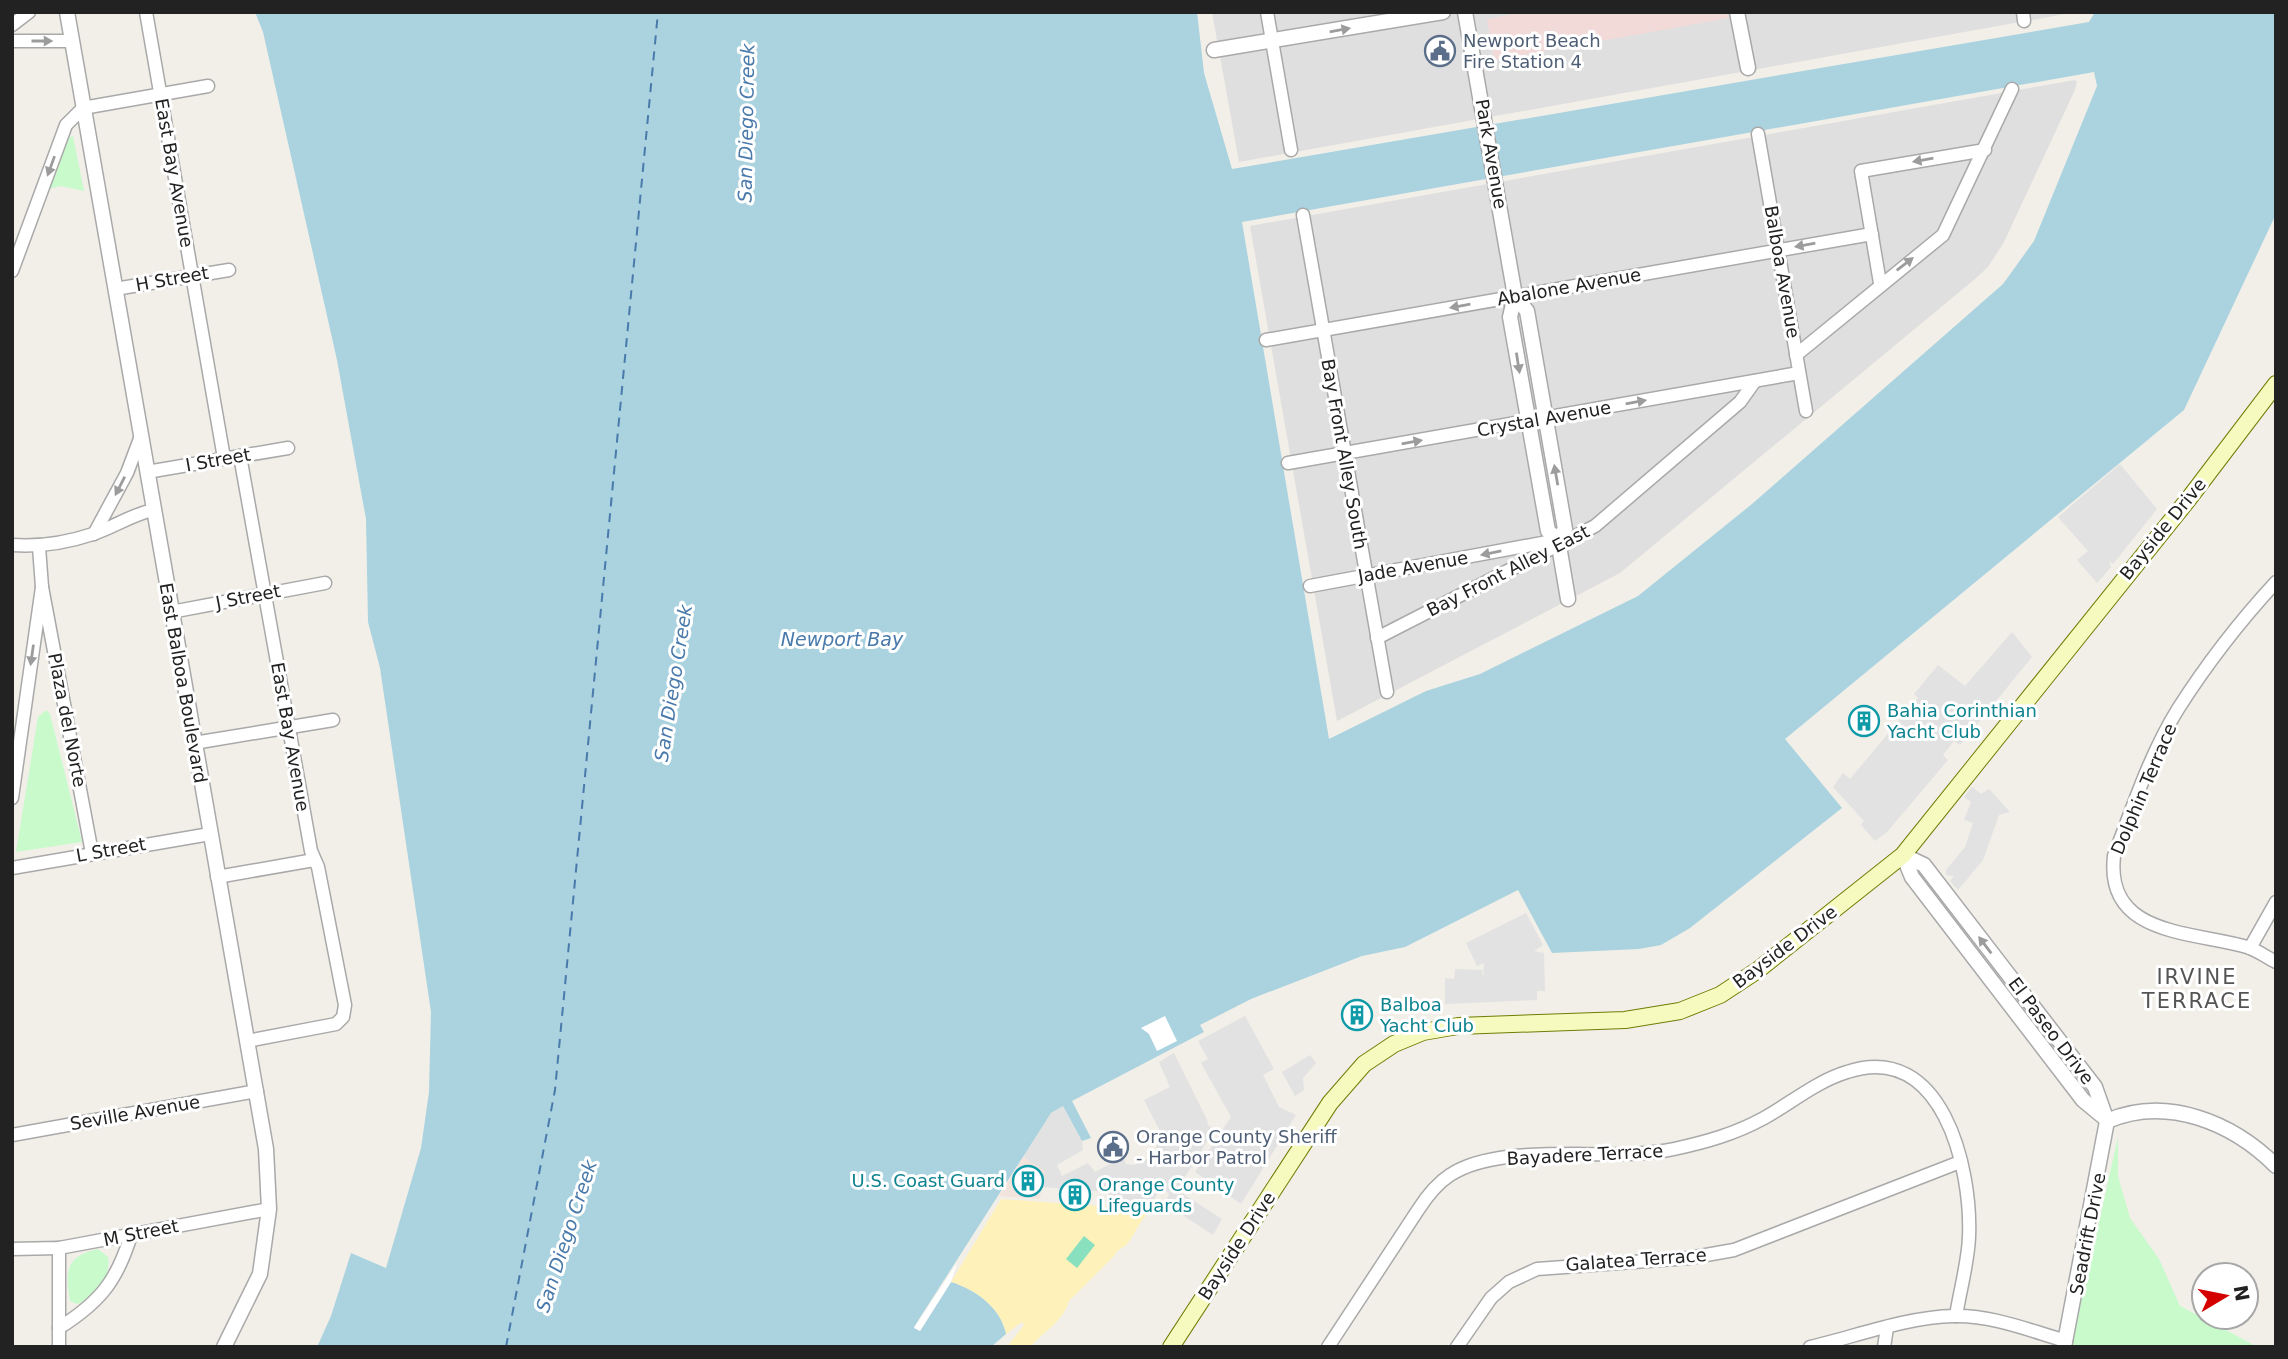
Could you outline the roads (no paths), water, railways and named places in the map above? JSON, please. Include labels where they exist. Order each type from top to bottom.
[{"type":"main road","name":"Bayside Drive","points":[[1171,1347],[1330,1103],[1364,1064],[1394,1044],[1423,1032],[1446,1028],[1625,1020],[1680,1011],[1720,995],[1758,970],[1903,855],[2187,501],[2276,384]]},
{"type":"street","points":[[12,25],[29,12]]},
{"type":"street","name":"East Balboa Boulevard","points":[[67,12],[217,877],[267,1149],[269,1209],[260,1274],[224,1347]]},
{"type":"street","name":"East Bay Avenue","points":[[146,12],[224,458]]},
{"type":"street","points":[[1267,12],[1291,150]]},
{"type":"street","points":[[1214,50],[1443,12]]},
{"type":"street","name":"Park Avenue","points":[[1465,12],[1516,296],[1510,317],[1528,422],[1548,531],[1559,543]]},
{"type":"street","points":[[1737,12],[1748,68]]},
{"type":"street","points":[[12,41],[72,41]]},
{"type":"street","points":[[12,271],[66,125],[83,108],[208,86]]},
{"type":"street","points":[[1796,355],[1880,283],[1943,235],[2012,89]]},
{"type":"street","name":"Balboa Avenue","points":[[1758,134],[1806,411]]},
{"type":"street","points":[[1880,283],[1861,171],[1985,150]]},
{"type":"street","name":"Bay Front Alley South","points":[[1303,215],[1387,692]]},
{"type":"street","name":"Abalone Avenue","points":[[1266,340],[1872,234]]},
{"type":"street","name":"H Street","points":[[116,289],[229,270]]},
{"type":"street","name":"Park Avenue","points":[[1516,296],[1527,311],[1565,528],[1559,543],[1568,599]]},
{"type":"street","name":"Crystal Avenue","points":[[1288,463],[1799,373]]},
{"type":"street","name":"Bay Front Alley East","points":[[1377,638],[1595,526],[1740,402],[1755,381]]},
{"type":"street","points":[[94,534],[122,483],[141,436]]},
{"type":"street","name":"I Street","points":[[147,472],[288,448]]},
{"type":"street","name":"East Bay Avenue","points":[[240,456],[288,727],[343,993],[343,1017],[336,1024],[247,1041]]},
{"type":"street","points":[[12,545],[39,547],[94,534],[135,514],[153,510]]},
{"type":"street","name":"Jade Avenue","points":[[1310,586],[1559,543]]},
{"type":"street","points":[[12,798],[42,587],[39,547]]},
{"type":"street","name":"Dolphin Terrace","points":[[2250,948],[2151,925],[2135,916],[2120,902],[2114,883],[2114,856],[2154,757],[2178,710],[2252,609],[2276,582]]},
{"type":"street","name":"J Street","points":[[171,612],[325,583]]},
{"type":"street","name":"Plaza del Norte","points":[[42,587],[92,853]]},
{"type":"street","points":[[194,743],[333,720]]},
{"type":"street","name":"L Street","points":[[12,868],[210,834]]},
{"type":"street","name":"El Paseo Drive","points":[[1903,855],[1912,877],[2075,1089],[2107,1121]]},
{"type":"street","points":[[217,877],[314,860]]},
{"type":"street","points":[[2276,902],[2250,948],[2276,962]]},
{"type":"street","name":"Bayadere Terrace","points":[[1328,1347],[1433,1189],[1451,1174],[1475,1164],[1508,1158],[1663,1152],[1696,1144],[1726,1136],[1761,1119],[1836,1076],[1869,1068],[1902,1072],[1929,1091],[1951,1131],[1960,1162],[1969,1238],[1956,1316]]},
{"type":"street","name":"Seville Avenue","points":[[12,1135],[257,1091]]},
{"type":"street","points":[[2107,1121],[2120,1115],[2146,1111],[2193,1115],[2238,1134],[2276,1166]]},
{"type":"street","name":"Seadrift Drive","points":[[2065,1344],[2107,1121]]},
{"type":"street","name":"Galatea Terrace","points":[[1457,1347],[1491,1298],[1509,1282],[1537,1269],[1689,1258],[1734,1251],[1960,1162]]},
{"type":"street","name":"M Street","points":[[12,1249],[59,1248],[269,1209]]},
{"type":"street","points":[[59,1328],[102,1295],[121,1268],[131,1235]]},
{"type":"street","points":[[59,1248],[59,1347]]},
{"type":"street","points":[[1810,1347],[1922,1319],[1956,1316],[2004,1323],[2065,1344]]},
{"type":"street","points":[[1884,1347],[1887,1328]]},
{"type":"water","name":"Newport Bay","points":[[255,12],[1197,12],[1204,73],[1232,169],[2089,22],[2095,12],[2276,12],[2276,214],[2184,410],[1785,739],[1842,808],[1690,928],[1661,945],[1639,949],[1552,953],[1518,890],[1405,947],[1362,956],[1251,999],[1200,1025],[1204,1032],[1072,1101],[1091,1138],[1082,1141],[1063,1106],[1051,1113],[914,1327],[920,1331],[951,1282],[978,1295],[999,1316],[1006,1334],[991,1347],[317,1347],[331,1316],[351,1253],[386,1268],[421,1148],[429,1092],[431,1012],[380,668],[368,622],[366,519],[337,360],[263,32]],"holes":[[[2094,72],[2097,86],[2034,241],[2003,284],[1752,504],[1638,596],[1480,674],[1426,691],[1329,739],[1242,222]]]},
{"type":"place","name":"Newport Beach Fire Station 4","points":[[1440,51]]},
{"type":"place","name":"Bahia Corinthian Yacht Club","points":[[1864,721]]},
{"type":"place","name":"Balboa Yacht Club","points":[[1357,1015]]},
{"type":"place","name":"Orange County Sheriff - Harbor Patrol","points":[[1113,1147]]},
{"type":"place","name":"U.S. Coast Guard","points":[[1028,1181]]},
{"type":"place","name":"Orange County Lifeguards","points":[[1075,1195]]},
{"type":"district","name":"IRVINE TERRACE","points":[[2197,989]]},
{"type":"water label","name":"San Diego Creek","points":[[746,123]]},
{"type":"water label","name":"San Diego Creek","points":[[673,683]]},
{"type":"water label","name":"San Diego Creek","points":[[566,1236]]}]
